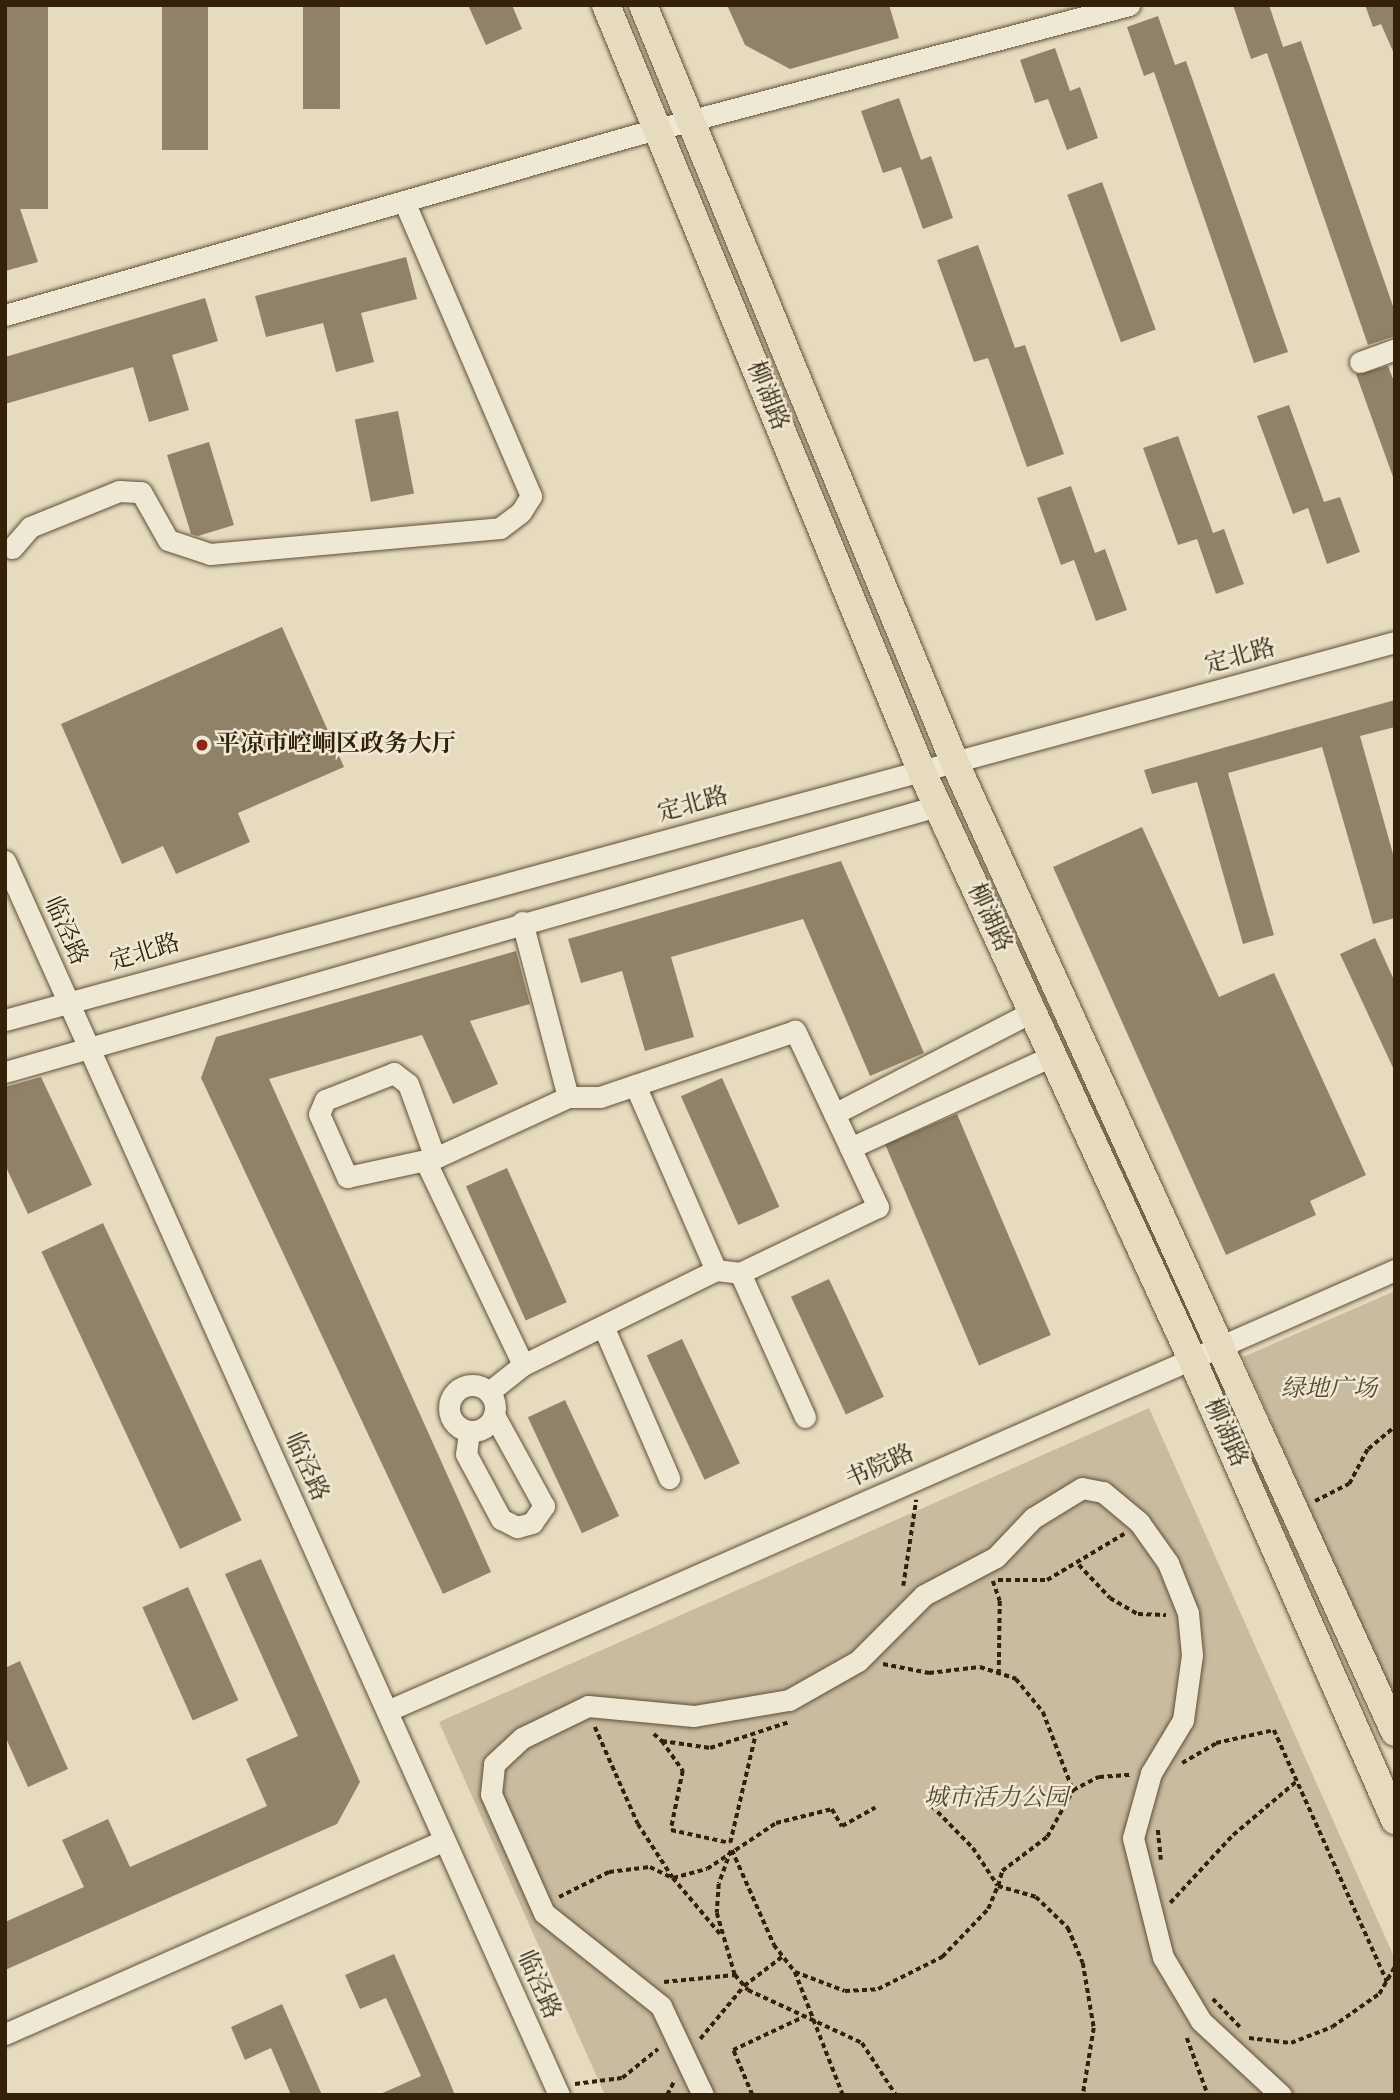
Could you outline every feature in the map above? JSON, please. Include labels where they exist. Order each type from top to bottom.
[{"type":"main road","name":"柳湖路","points":[[606,5],[922,772],[1192,1359],[1395,1820]]},
{"type":"main road","name":"柳湖路","points":[[643,5],[955,763],[1223,1345],[1395,1732]]},
{"type":"street","points":[[5,315],[657,129],[1129,5]]},
{"type":"street","points":[[12,548],[30,527],[119,491],[141,492],[168,540],[210,554],[500,528],[521,512],[531,496],[404,201]]},
{"type":"street","points":[[1360,362],[1395,349]]},
{"type":"street","name":"定北路","points":[[5,1020],[254,947],[922,772],[1395,642]]},
{"type":"street","points":[[5,1072],[522,922],[937,806]]},
{"type":"street","name":"临泾路","points":[[5,861],[557,2090]]},
{"type":"street","points":[[522,922],[568,1097]]},
{"type":"street","points":[[834,1114],[1032,1012]]},
{"type":"street","points":[[489,1392],[523,1365],[716,1270],[740,1273],[878,1207],[795,1031],[600,1097],[568,1097],[430,1159],[347,1177],[320,1114],[325,1100],[394,1073],[408,1084],[430,1159],[523,1365]]},
{"type":"street","points":[[850,1148],[1052,1056]]},
{"type":"street","points":[[635,1085],[716,1270]]},
{"type":"street","name":"书院路","points":[[387,1711],[1395,1270]]},
{"type":"street","points":[[740,1273],[806,1417]]},
{"type":"street","points":[[603,1326],[669,1478]]},
{"type":"street","points":[[489,1392],[466,1385],[449,1401],[450,1417],[469,1431],[485,1428],[494,1415]]},
{"type":"street","points":[[469,1431],[466,1454],[501,1519],[517,1527],[532,1523],[544,1506],[494,1415],[489,1392]]},
{"type":"street","points":[[703,2095],[661,2006],[544,1913],[491,1794],[494,1764],[522,1738],[588,1706],[671,1716],[733,1713],[789,1700],[858,1661],[898,1619],[945,1581],[988,1572],[1041,1511],[1082,1488],[1103,1492],[1139,1522],[1168,1563],[1188,1613],[1192,1655],[1183,1720],[1151,1773],[1133,1838],[1163,1957],[1185,2000],[1229,2048],[1274,2088]]},
{"type":"street","points":[[5,2034],[444,1840]]},
{"type":"path","points":[[1294,1507],[1349,1484],[1368,1449],[1395,1426]]},
{"type":"path","points":[[898,1619],[915,1524],[916,1480]]},
{"type":"path","points":[[988,1572],[1047,1580],[1079,1565],[1139,1522]]},
{"type":"path","points":[[1079,1565],[1110,1598],[1138,1614],[1188,1613]]},
{"type":"path","points":[[988,1572],[1000,1601],[999,1672]]},
{"type":"path","points":[[858,1661],[929,1673],[999,1672],[1016,1679],[1042,1712],[1073,1790]]},
{"type":"path","points":[[588,1706],[638,1824],[673,1878],[723,1937]]},
{"type":"path","points":[[1176,1767],[1216,1743],[1274,1730],[1387,1982]]},
{"type":"path","points":[[662,1741],[683,1771],[671,1830],[730,1843],[755,1736]]},
{"type":"path","points":[[795,1972],[845,1991],[904,1979],[942,1957],[969,1930],[998,1886],[1002,1871],[1047,1837],[1073,1790],[1099,1777],[1151,1773]]},
{"type":"path","points":[[1169,1905],[1233,1835],[1297,1781]]},
{"type":"path","points":[[926,1800],[961,1833],[998,1886],[1055,1910],[1078,1945],[1094,2028],[1083,2095]]},
{"type":"path","points":[[544,1913],[576,1884],[610,1872],[650,1867],[673,1878],[706,1869],[756,1831],[807,1812],[832,1809],[842,1826],[875,1808]]},
{"type":"path","points":[[1160,1818],[1162,1864]]},
{"type":"path","points":[[733,1850],[719,1884],[723,1937],[735,1975],[744,1986],[862,2043],[896,2095]]},
{"type":"path","points":[[733,1850],[783,1956],[795,1972],[843,2095]]},
{"type":"path","points":[[1167,1895],[1172,1916]]},
{"type":"path","points":[[685,2058],[744,1986],[783,1956]]},
{"type":"path","points":[[1229,2048],[1249,2038],[1307,2039],[1360,2008],[1387,1982],[1395,1966]]},
{"type":"path","points":[[630,1980],[735,1975]]},
{"type":"path","points":[[1208,1994],[1249,2038],[1274,2088]]},
{"type":"path","points":[[1185,2000],[1178,2017],[1208,2095]]},
{"type":"path","points":[[752,2095],[733,2050],[805,2016]]},
{"type":"path","points":[[557,2090],[622,2078],[673,2032]]},
{"type":"green space","name":"绿地广场","points":[[1395,1291],[1395,1705],[1243,1357]]},
{"type":"green space","name":"城市活力公园","points":[[1149,1408],[1395,1959],[1395,2095],[605,2095],[439,1722]]},
{"type":"building","points":[[5,5],[48,5],[48,209],[5,209]]},
{"type":"building","points":[[162,5],[208,5],[208,150],[162,150]]},
{"type":"building","points":[[303,5],[340,5],[340,109],[303,109]]},
{"type":"building","points":[[468,5],[512,5],[522,29],[486,45]]},
{"type":"building","points":[[727,5],[889,5],[899,38],[790,69],[745,45]]},
{"type":"building","points":[[1233,5],[1269,5],[1283,47],[1301,41],[1395,312],[1395,336],[1368,345],[1267,53],[1251,59]]},
{"type":"building","points":[[1365,5],[1395,5],[1395,56],[1381,24],[1373,27]]},
{"type":"building","points":[[1158,16],[1175,65],[1186,61],[1288,352],[1254,363],[1154,72],[1144,76],[1127,27]]},
{"type":"building","points":[[1055,48],[1070,91],[1080,87],[1098,138],[1067,150],[1048,99],[1035,103],[1020,60]]},
{"type":"building","points":[[899,98],[921,160],[931,156],[953,218],[923,229],[901,167],[883,173],[861,111]]},
{"type":"building","points":[[5,164],[38,262],[5,271]]},
{"type":"building","points":[[1102,182],[1156,330],[1121,342],[1067,195]]},
{"type":"building","points":[[978,245],[1015,348],[1025,345],[1064,454],[1027,467],[988,358],[974,362],[937,260]]},
{"type":"building","points":[[406,257],[417,299],[361,313],[374,362],[336,372],[323,323],[266,337],[255,296]]},
{"type":"building","points":[[205,298],[218,341],[172,355],[189,410],[149,422],[133,367],[5,404],[5,357]]},
{"type":"building","points":[[1388,366],[1395,384],[1393,477],[1356,374]]},
{"type":"building","points":[[1289,405],[1324,502],[1340,497],[1360,552],[1327,564],[1308,508],[1293,514],[1257,416]]},
{"type":"building","points":[[398,411],[414,493],[371,502],[355,419]]},
{"type":"building","points":[[1178,436],[1213,533],[1224,529],[1244,584],[1216,594],[1197,539],[1178,545],[1143,448]]},
{"type":"building","points":[[209,442],[234,525],[198,536],[191,534],[167,455]]},
{"type":"building","points":[[1071,486],[1095,553],[1105,549],[1127,610],[1096,621],[1074,560],[1061,565],[1037,498]]},
{"type":"building","name":"平凉市崆峒区政务大厅","points":[[282,627],[344,767],[238,813],[250,842],[176,874],[163,846],[122,864],[61,724]]},
{"type":"building","points":[[1395,700],[1395,727],[1360,736],[1395,861],[1395,918],[1373,924],[1322,747],[1228,773],[1274,935],[1243,944],[1197,782],[1152,794],[1144,770]]},
{"type":"building","points":[[1142,827],[1219,997],[1274,973],[1366,1175],[1310,1201],[1316,1215],[1226,1255],[1053,867]]},
{"type":"building","points":[[841,861],[924,1053],[870,1076],[803,919],[671,957],[694,1037],[645,1051],[622,971],[581,983],[568,939]]},
{"type":"building","points":[[1375,938],[1395,982],[1395,1072],[1340,954]]},
{"type":"building","points":[[516,951],[530,1004],[470,1021],[498,1084],[453,1104],[422,1035],[269,1079],[491,1572],[443,1594],[201,1078],[216,1037]]},
{"type":"building","points":[[41,1077],[92,1185],[28,1214],[5,1165],[5,1087]]},
{"type":"building","points":[[722,1078],[779,1207],[738,1225],[681,1096]]},
{"type":"building","points":[[957,1114],[1051,1335],[979,1365],[885,1144]]},
{"type":"building","points":[[507,1168],[567,1302],[526,1321],[466,1186]]},
{"type":"building","points":[[103,1223],[242,1520],[180,1549],[41,1252]]},
{"type":"building","points":[[829,1279],[884,1397],[846,1415],[791,1297]]},
{"type":"building","points":[[682,1339],[740,1463],[705,1480],[647,1355]]},
{"type":"building","points":[[565,1400],[619,1516],[582,1533],[528,1417]]},
{"type":"building","points":[[261,1559],[360,1782],[337,1824],[5,1970],[5,1922],[84,1887],[62,1840],[108,1819],[130,1867],[267,1806],[246,1759],[298,1736],[225,1574]]},
{"type":"building","points":[[188,1587],[238,1700],[193,1721],[142,1607]]},
{"type":"building","points":[[20,1661],[68,1769],[28,1787],[5,1736],[5,1668]]},
{"type":"building","points":[[394,1954],[455,2095],[378,2095],[421,2076],[386,1998],[360,2009],[345,1975]]},
{"type":"building","points":[[282,2004],[322,2095],[291,2095],[271,2048],[245,2060],[231,2027]]},
{"type":"place","name":"平凉市崆峒区政务大厅","points":[[202,745]]}]
